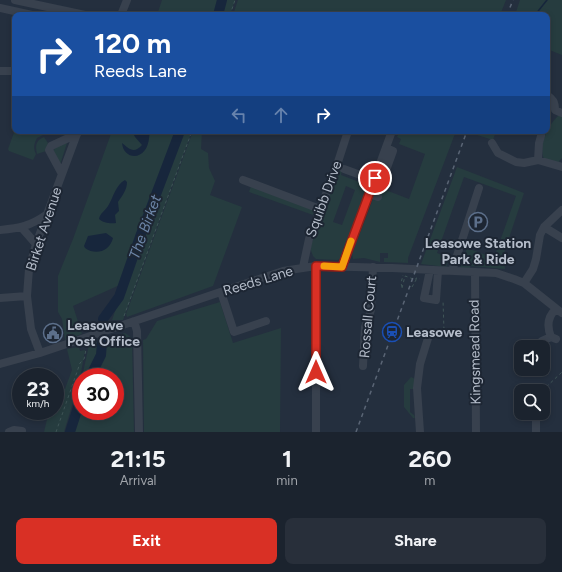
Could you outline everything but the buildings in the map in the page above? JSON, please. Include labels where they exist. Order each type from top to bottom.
[{"type":"street","points":[[15,0],[59,11],[61,0]]},
{"type":"street","points":[[122,12],[127,0]]},
{"type":"street","points":[[0,8],[18,12]]},
{"type":"street","points":[[0,71],[12,71]]},
{"type":"street","points":[[550,97],[553,99],[555,104],[556,113]]},
{"type":"street","points":[[62,174],[49,150],[51,146],[74,134]]},
{"type":"street","name":"Birket Avenue","points":[[40,353],[31,329],[27,296],[29,269],[46,215],[77,134]]},
{"type":"street","name":"Squibb Drive","points":[[303,267],[309,239],[347,134]]},
{"type":"street","points":[[342,267],[369,194],[379,180],[386,148],[391,134]]},
{"type":"street","points":[[538,160],[541,136]]},
{"type":"street","points":[[492,150],[516,162],[524,163],[538,160],[562,167]]},
{"type":"street","points":[[344,169],[379,180]]},
{"type":"street","points":[[243,180],[320,209]]},
{"type":"street","points":[[452,271],[479,188]]},
{"type":"street","points":[[369,194],[378,197]]},
{"type":"street","points":[[524,284],[533,269],[540,235],[544,227],[562,210]]},
{"type":"street","points":[[0,230],[22,228],[34,223],[46,215]]},
{"type":"street","points":[[544,227],[562,238]]},
{"type":"street","points":[[22,228],[36,244]]},
{"type":"street","points":[[316,266],[316,432]]},
{"type":"street","name":"Reeds Lane","points":[[0,364],[40,353],[283,271],[303,267],[373,267],[496,273],[524,284],[559,311]]},
{"type":"street","name":"Rossall Court","points":[[364,366],[365,327],[371,310],[373,267]]},
{"type":"street","name":"Kingsmead Road","points":[[474,272],[476,432]]},
{"type":"street","points":[[221,292],[234,332],[266,321]]},
{"type":"street","points":[[0,298],[27,296]]},
{"type":"street","points":[[546,340],[553,338],[548,330],[548,323],[551,314],[559,311]]},
{"type":"street","points":[[134,321],[137,331],[139,432]]},
{"type":"street","points":[[420,432],[417,388],[420,364],[431,337]]},
{"type":"street","points":[[536,420],[536,432]]},
{"type":"street","points":[[9,432],[14,430],[22,431]]},
{"type":"path","points":[[231,12],[235,0]]},
{"type":"path","points":[[123,320],[191,134]]},
{"type":"path","points":[[403,268],[403,276],[400,283],[402,288],[405,276],[416,280],[416,278],[421,280],[423,276]]},
{"type":"path","points":[[412,287],[416,280]]},
{"type":"path","points":[[431,337],[444,331],[443,294]]},
{"type":"path","points":[[56,432],[80,363],[84,359],[87,337]]},
{"type":"path","points":[[549,384],[562,372]]},
{"type":"green space","points":[[162,0],[235,0],[231,12],[158,12]]},
{"type":"green space","points":[[238,0],[506,0],[501,12],[234,12]]},
{"type":"green space","points":[[520,0],[562,0],[562,55],[550,50],[550,12],[516,12]]},
{"type":"green space","points":[[559,115],[562,115],[562,158],[559,161],[560,163],[544,159],[542,153],[545,135],[550,134],[550,126]]},
{"type":"green space","points":[[14,134],[43,134],[37,138],[35,142],[34,148],[36,154],[33,160],[9,151],[8,149]]},
{"type":"green space","points":[[111,134],[191,134],[123,320],[112,320],[124,286],[122,284],[73,306],[82,334],[65,340],[62,319],[58,312],[58,276]]},
{"type":"green space","points":[[192,134],[202,134],[201,149],[208,153],[209,168],[215,181],[210,195],[242,207],[213,286],[127,317],[126,314]]},
{"type":"green space","points":[[398,134],[455,134],[408,258],[408,263],[384,262],[384,258],[388,258],[388,253],[380,253],[380,262],[364,258],[353,259],[352,254],[379,183],[384,185],[383,189],[409,199],[425,154],[399,144],[401,139],[397,137]]},
{"type":"green space","points":[[474,134],[495,134],[493,140]]},
{"type":"green space","points":[[44,137],[48,143],[46,151],[37,154],[37,144],[39,140]]},
{"type":"green space","points":[[67,143],[60,165],[53,153],[55,147]]},
{"type":"green space","points":[[457,167],[524,193],[503,256],[505,269],[470,266],[470,268],[460,268],[467,248],[494,258],[516,196],[464,177],[437,253],[450,258],[446,267],[421,264]]},
{"type":"green space","points":[[339,168],[342,170],[341,175],[367,185],[368,189],[341,259],[316,259],[310,248]],"holes":[[[346,186],[355,190],[342,225],[333,222]]]},
{"type":"green space","points":[[251,186],[314,210],[313,215],[249,192]]},
{"type":"green space","points":[[220,302],[233,343],[281,328],[280,432],[144,432],[143,340],[146,339],[157,321]]},
{"type":"green space","points":[[125,333],[132,338],[134,432],[66,432],[72,412],[72,420],[124,420],[124,368],[84,368],[89,345]]},
{"type":"green space","points":[[79,347],[80,351],[85,350],[82,368],[72,368],[72,370],[67,349]]},
{"type":"green space","points":[[72,370],[72,406],[64,432],[44,432],[47,420],[64,420],[65,389]]},
{"type":"green space","points":[[411,377],[415,379],[415,389],[410,389],[410,412],[415,418],[413,418],[404,407],[404,385]]},
{"type":"water","points":[[134,134],[150,134],[149,141],[142,153],[131,156],[125,151],[122,143],[132,150],[139,148],[142,145]]},
{"type":"water","points":[[125,180],[127,185],[118,202],[119,211],[115,215],[116,223],[107,223],[99,219],[119,185]]},
{"type":"water","points":[[106,233],[113,238],[106,249],[94,252],[85,248],[84,246],[88,236]]},
{"type":"waterway","name":"The Birket","points":[[219,12],[222,0]]},
{"type":"waterway","points":[[537,12],[547,0]]},
{"type":"waterway","name":"The Birket","points":[[103,319],[119,297],[179,134]]},
{"type":"waterway","name":"The Birket","points":[[94,368],[101,355],[102,343]]},
{"type":"waterway","name":"The Birket","points":[[70,432],[74,420]]},
{"type":"railway","points":[[508,12],[513,0]]},
{"type":"railway","points":[[356,432],[466,134]]},
{"type":"slow traffic","points":[[324,266],[342,267],[351,241]]},
{"type":"place","name":"Leasowe Station Park & Ride","points":[[478,222]]},
{"type":"place","name":"Leasowe","points":[[392,332]]},
{"type":"place","name":"Leasowe Post Office","points":[[53,333]]},
{"type":"route","points":[[316,372],[316,266],[342,267],[375,178]]}]
